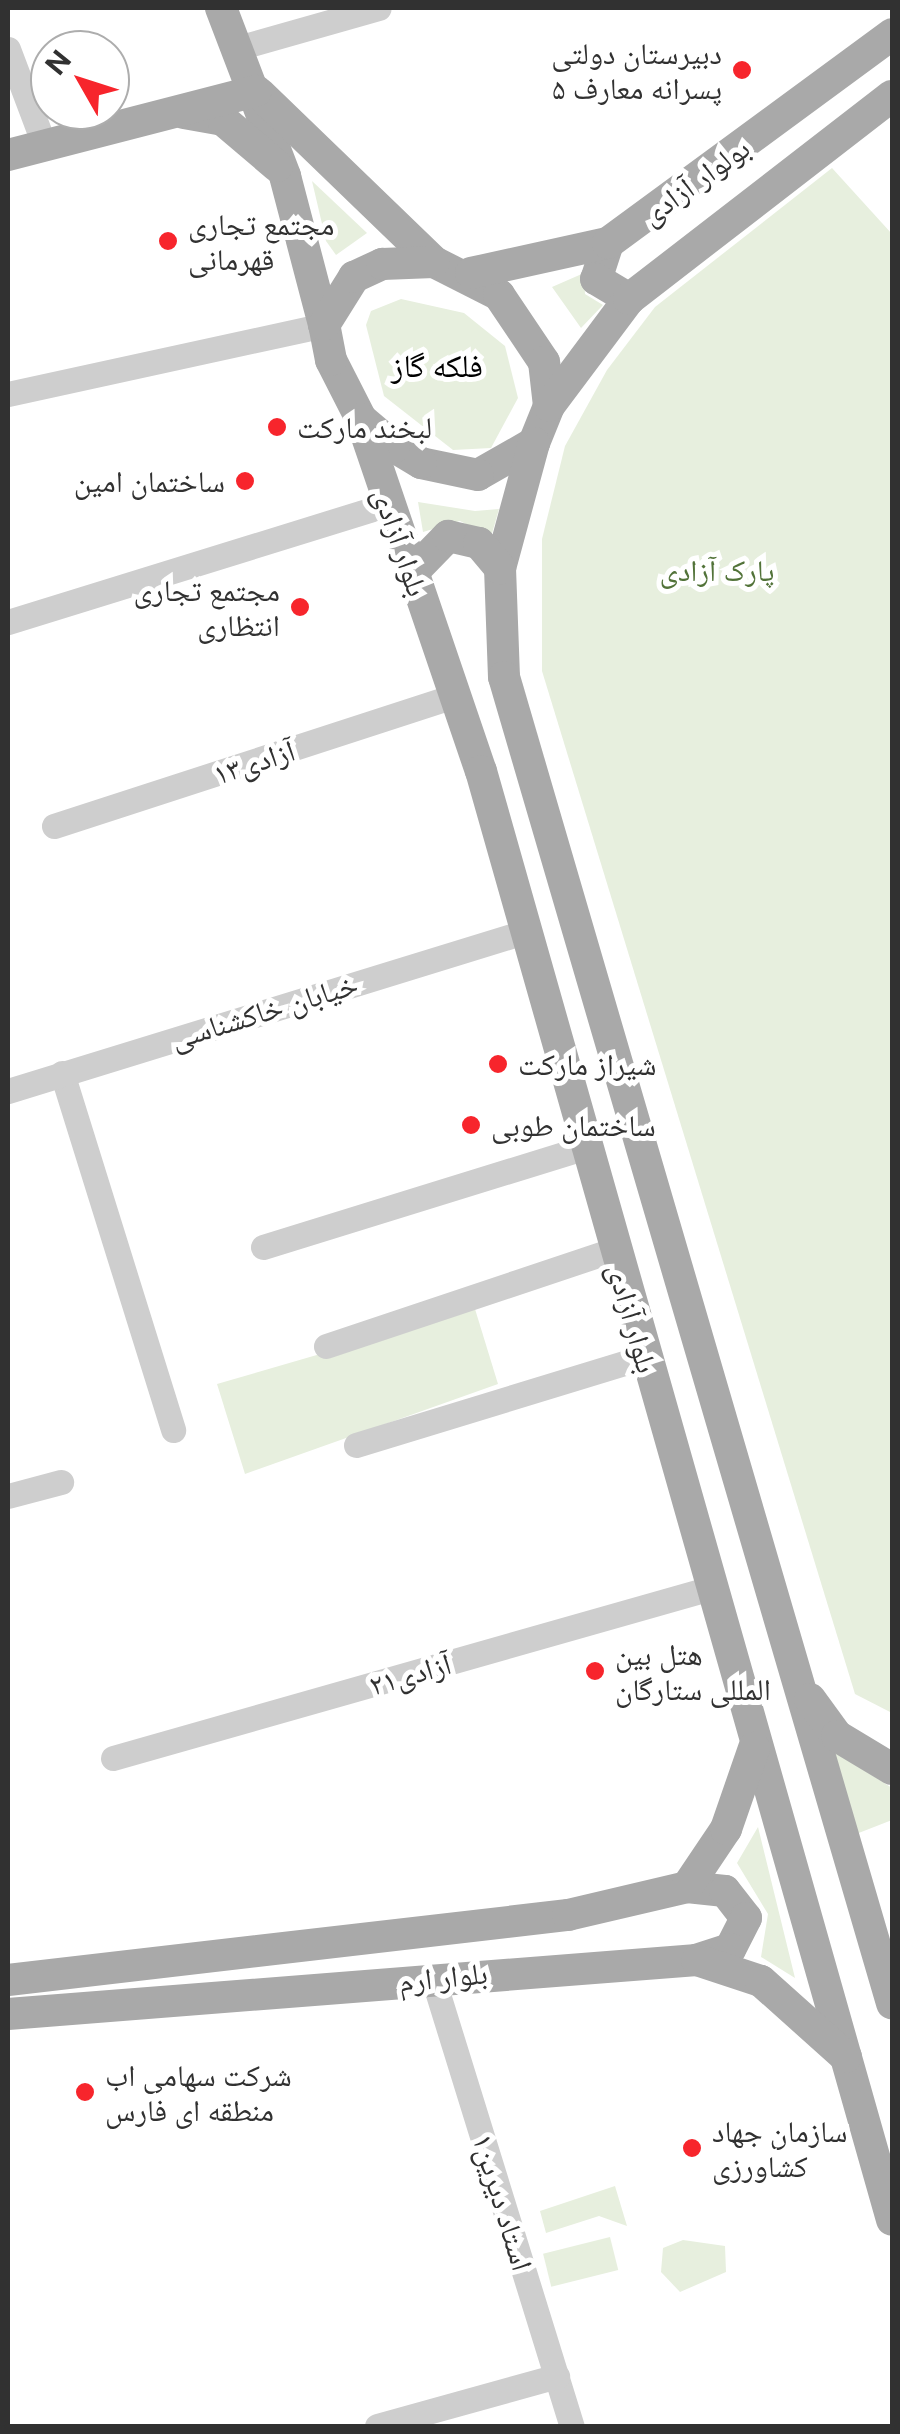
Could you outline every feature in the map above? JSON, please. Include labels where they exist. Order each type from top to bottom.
[{"type":"main road","points":[[221,8],[241,47],[285,176],[324,325],[362,419],[420,463],[464,473],[500,469],[534,444],[548,406],[531,336],[471,273],[434,262],[382,264],[354,278],[324,325]]},
{"type":"main road","name":"بولوار آزادی","points":[[471,273],[608,243],[892,34]]},
{"type":"main road","points":[[8,155],[256,91]]},
{"type":"main road","points":[[256,91],[434,262]]},
{"type":"main road","name":"بولوار آزادی","points":[[548,406],[629,299],[892,96]]},
{"type":"main road","points":[[180,112],[245,133],[285,176]]},
{"type":"main road","points":[[608,243],[596,279],[629,299]]},
{"type":"main road","name":"بلوار آزادی","points":[[362,419],[386,505],[454,696],[707,1589],[892,2220]]},
{"type":"main road","name":"بلوار آزادی","points":[[534,444],[500,568],[504,677],[892,2003]]},
{"type":"main road","points":[[412,573],[448,536],[479,543],[500,568]]},
{"type":"main road","points":[[796,1678],[837,1736],[892,1770]]},
{"type":"main road","points":[[697,1960],[730,1949],[746,1918],[725,1891],[686,1887],[726,1828],[754,1748]]},
{"type":"main road","name":"بلوار ارم","points":[[8,1980],[568,1914],[686,1887]]},
{"type":"main road","name":"بلوار ارم","points":[[8,2014],[697,1960],[761,1980],[846,2057]]},
{"type":"street","points":[[241,47],[379,8]]},
{"type":"street","points":[[13,61],[45,148]]},
{"type":"street","points":[[8,394],[324,325]]},
{"type":"street","points":[[8,622],[386,505]]},
{"type":"street","name":"آزادی۱۳","points":[[54,826],[454,696]]},
{"type":"street","name":"خیابان خاکشناسی","points":[[8,1091],[521,933]]},
{"type":"street","points":[[62,1073],[173,1430]]},
{"type":"street","points":[[263,1247],[582,1148]]},
{"type":"street","points":[[326,1346],[613,1250]]},
{"type":"street","points":[[356,1445],[644,1357]]},
{"type":"street","points":[[8,1496],[61,1482]]},
{"type":"street","name":"آزادی۲۱","points":[[114,1758],[707,1589]]},
{"type":"street","name":"استاد دیرین۱","points":[[434,1978],[572,2426]]},
{"type":"street","points":[[378,2426],[557,2376]]},
{"type":"green space","name":"پارک آزادی","points":[[832,168],[892,234],[892,1713],[855,1694],[542,671],[542,539],[565,446],[607,370],[655,307]]},
{"type":"green space","points":[[312,181],[367,233],[336,255],[326,241]]},
{"type":"green space","points":[[584,273],[585,294],[603,305],[581,328],[552,287]]},
{"type":"green space","points":[[401,299],[464,313],[505,346],[518,398],[491,448],[453,450],[384,396],[366,325],[371,311]]},
{"type":"green space","points":[[418,502],[475,511],[499,509],[491,537],[460,521],[423,532]]},
{"type":"green space","points":[[475,1309],[498,1384],[245,1474],[217,1384]]},
{"type":"green space","points":[[818,1741],[892,1788],[892,1820],[851,1836]]},
{"type":"green space","points":[[758,1827],[795,1978],[761,1957],[768,1914],[737,1863]]},
{"type":"green space","points":[[615,2186],[627,2226],[599,2216],[546,2233],[540,2211]]},
{"type":"green space","points":[[610,2237],[618,2270],[551,2287],[543,2254]]},
{"type":"green space","points":[[683,2240],[725,2246],[726,2272],[680,2292],[661,2272],[663,2248]]},
{"type":"place","name":"دبیرستان دولتی پسرانه معارف ۵","points":[[742,70]]},
{"type":"place","name":"مجتمع تجاری قهرمانی","points":[[168,241]]},
{"type":"place","name":"لبخند مارکت","points":[[277,427]]},
{"type":"place","name":"ساختمان امین","points":[[245,481]]},
{"type":"place","name":"مجتمع تجاری انتظاری","points":[[300,607]]},
{"type":"place","name":"شیراز مارکت","points":[[498,1064]]},
{"type":"place","name":"ساختمان طوبی","points":[[471,1125]]},
{"type":"place","name":"هتل بین المللی ستارگان","points":[[595,1671]]},
{"type":"place","name":"شرکت سهامی اب منطقه ای فارس","points":[[85,2092]]},
{"type":"place","name":"سازمان جهاد کشاورزی","points":[[692,2148]]},
{"type":"district","name":"فلکه گاز","points":[[437,366]]}]
